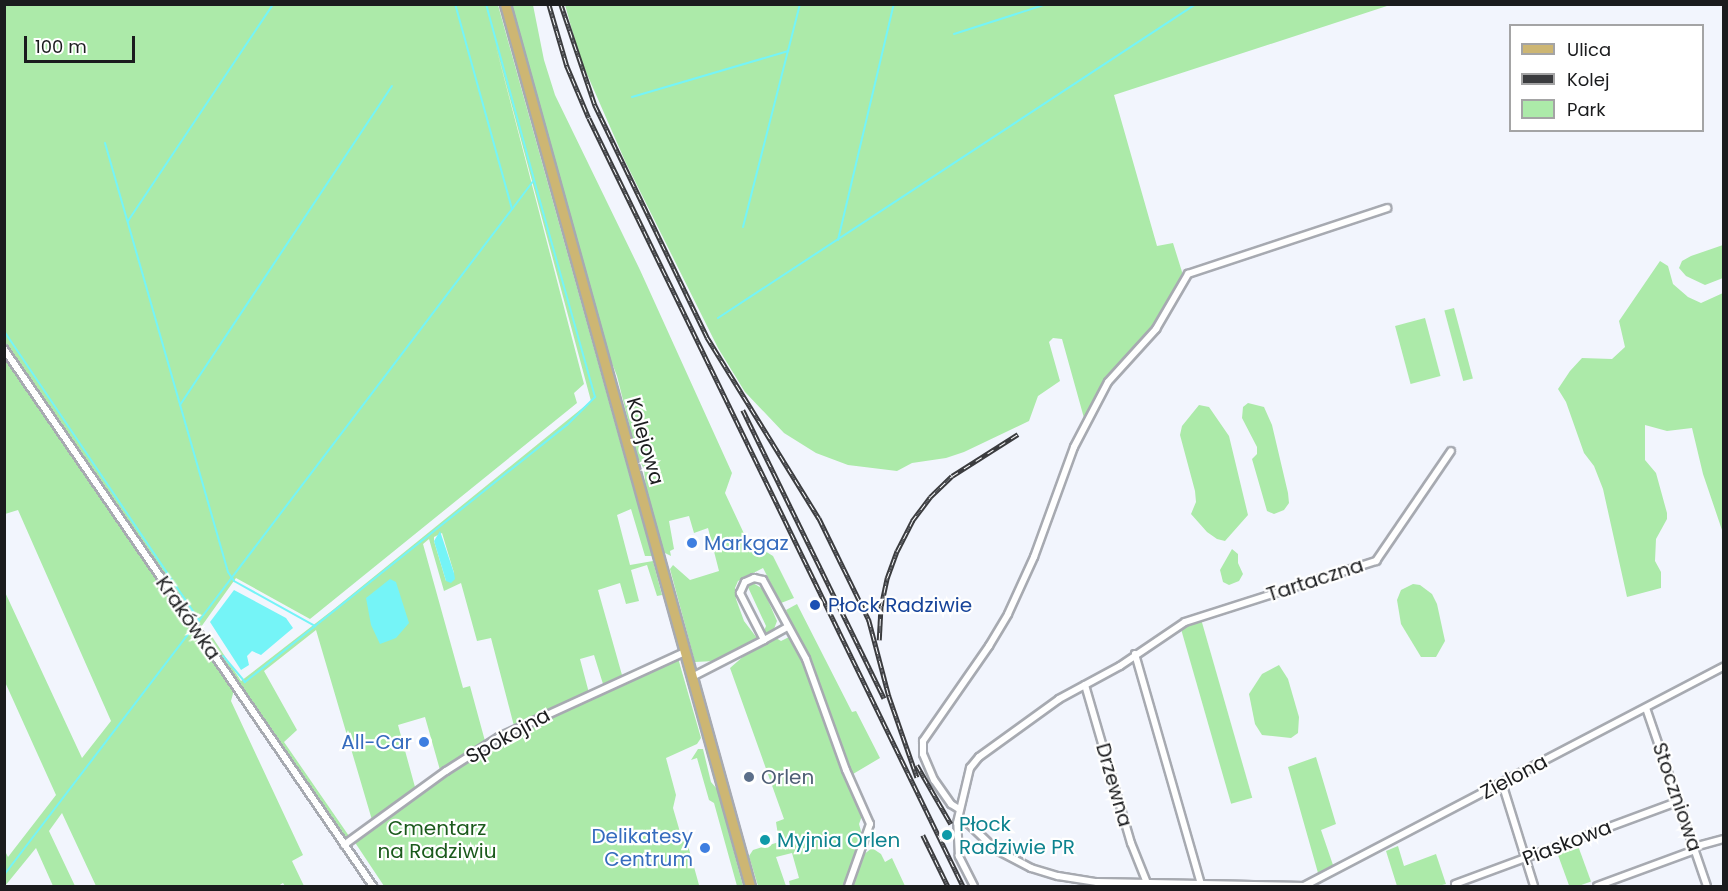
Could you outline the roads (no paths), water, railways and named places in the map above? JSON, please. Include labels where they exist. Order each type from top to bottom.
[{"type":"main road","name":"Kolejowa","points":[[505,4],[750,886]]},
{"type":"street","points":[[959,809],[951,804],[934,780],[923,754],[923,741],[989,646],[1008,614],[1034,557],[1074,447],[1108,382],[1156,329],[1188,274],[1387,208]]},
{"type":"street","name":"Krakówka","points":[[4,349],[373,886]]},
{"type":"street","name":"Tartaczna","points":[[974,886],[959,856],[957,820],[970,768],[976,760],[1051,704],[1185,622],[1376,561],[1451,451]]},
{"type":"street","points":[[764,640],[741,597],[740,589],[744,582],[754,578],[763,580],[806,659],[846,770],[870,824],[848,886]]},
{"type":"street","points":[[692,676],[787,627]]},
{"type":"street","name":"Spokojna","points":[[345,845],[499,737],[685,652]]},
{"type":"street","points":[[1135,654],[1201,884]]},
{"type":"street","name":"Zielona","points":[[1305,886],[1724,666]]},
{"type":"street","name":"Drzewna","points":[[1085,685],[1131,843],[1147,883]]},
{"type":"street","name":"Stoczniowa","points":[[1646,708],[1707,886]]},
{"type":"street","points":[[1502,783],[1534,886]]},
{"type":"street","name":"Piaskowa","points":[[1455,884],[1679,801]]},
{"type":"street","points":[[957,820],[969,824],[995,849],[1042,872],[1090,882],[1305,886]]},
{"type":"street","points":[[1597,886],[1724,839]]},
{"type":"water","points":[[440,531],[454,573],[455,579],[451,583],[446,581],[434,541]]},
{"type":"water","points":[[390,579],[396,582],[409,623],[396,638],[380,644],[371,625],[366,598]]},
{"type":"water","points":[[234,590],[286,618],[293,628],[261,655],[252,651],[247,656],[249,665],[241,670],[210,622]]},
{"type":"waterway","points":[[128,221],[273,4]]},
{"type":"waterway","points":[[198,622],[512,209],[455,4]]},
{"type":"waterway","points":[[486,4],[534,180]]},
{"type":"waterway","points":[[632,97],[788,51],[800,4]]},
{"type":"waterway","points":[[838,240],[894,4]]},
{"type":"waterway","points":[[954,34],[1047,4]]},
{"type":"waterway","points":[[718,318],[1196,4]]},
{"type":"waterway","points":[[743,227],[788,51]]},
{"type":"waterway","points":[[180,405],[392,86]]},
{"type":"waterway","points":[[105,143],[228,572],[234,581],[315,626],[245,682],[223,656]]},
{"type":"waterway","points":[[315,626],[567,425],[595,397],[534,180],[512,209]]},
{"type":"waterway","points":[[4,331],[199,620]]},
{"type":"waterway","points":[[4,875],[190,632]]},
{"type":"railway","points":[[549,4],[567,66],[589,118],[963,886]]},
{"type":"railway","points":[[561,4],[595,105],[707,337],[819,518],[869,620],[889,696],[917,777]]},
{"type":"railway","points":[[743,410],[884,698]]},
{"type":"railway","points":[[879,640],[881,606],[887,578],[912,521],[930,497],[952,476],[1018,434]]},
{"type":"railway","points":[[917,765],[951,824]]},
{"type":"railway","points":[[923,835],[948,886]]},
{"type":"place","name":"Markgaz","points":[[692,543]]},
{"type":"place","name":"Płock Radziwie","points":[[815,605]]},
{"type":"place","name":"All-Car","points":[[424,742]]},
{"type":"place","name":"Orlen","points":[[749,777]]},
{"type":"place","name":"Płock Radziwie PR","points":[[947,835]]},
{"type":"place","name":"Myjnia Orlen","points":[[765,840]]},
{"type":"place","name":"Delikatesy Centrum","points":[[705,848]]},
{"type":"park label","name":"Cmentarz na Radziwiu","points":[[437,840]]}]
